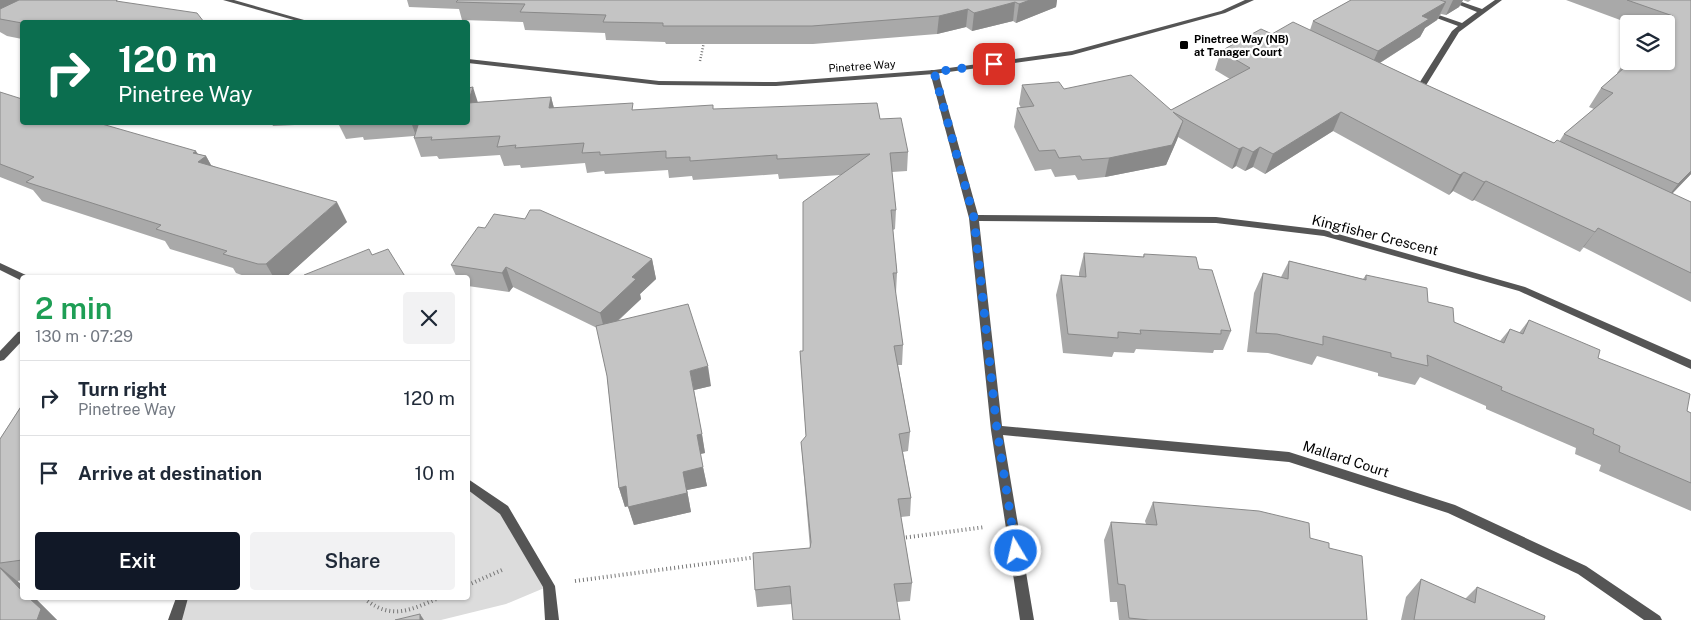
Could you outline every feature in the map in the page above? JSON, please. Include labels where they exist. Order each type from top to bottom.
[{"type":"street","points":[[226,0],[300,20]]},
{"type":"street","name":"Pinetree Way","points":[[470,61],[659,83],[776,84],[934,72],[1072,53],[1224,12],[1251,0]]},
{"type":"street","points":[[1450,0],[1483,12]]},
{"type":"street","points":[[1416,95],[1456,31],[1499,0]]},
{"type":"street","points":[[1418,10],[1463,26]]},
{"type":"street","points":[[934,72],[974,218],[997,430],[1027,620]]},
{"type":"street","points":[[1407,91],[1425,99]]},
{"type":"street","name":"Kingfisher Crescent","points":[[974,218],[1216,220],[1324,234],[1522,289],[1691,364]]},
{"type":"street","points":[[0,266],[20,276]]},
{"type":"street","points":[[0,356],[20,337]]},
{"type":"street","name":"Mallard Court","points":[[997,430],[1289,457],[1451,509],[1582,570],[1655,620]]},
{"type":"street","points":[[470,485],[504,510],[549,586],[552,620]]},
{"type":"street","points":[[175,620],[181,600]]},
{"type":"path","points":[[696,83],[705,36]]},
{"type":"path","points":[[896,539],[984,527],[1013,534]]},
{"type":"path","points":[[549,586],[591,578],[758,556]]},
{"type":"path","points":[[470,584],[502,570]]},
{"type":"path","points":[[366,600],[378,610],[399,614],[433,600]]},
{"type":"shaded area","points":[[470,485],[504,510],[549,586],[506,604],[441,620],[176,620],[182,600],[470,600]]},
{"type":"building","points":[[19,0],[117,0],[197,13],[202,20],[20,20],[20,23],[0,19],[0,9]]},
{"type":"building","points":[[458,0],[1030,0],[974,13],[968,9],[939,16],[812,26],[663,26],[663,23],[603,22],[606,15],[520,12],[525,4],[456,2]]},
{"type":"building","points":[[1351,0],[1440,0],[1446,2],[1422,16],[1429,19],[1378,51],[1313,21]]},
{"type":"building","points":[[1627,0],[1691,0],[1691,171],[1678,184],[1564,134],[1613,93],[1601,88],[1622,70],[1675,70],[1675,15]]},
{"type":"building","points":[[1293,22],[1554,143],[1557,140],[1691,202],[1691,273],[1598,228],[1595,232],[1486,181],[1484,182],[1464,172],[1460,175],[1341,112],[1273,154],[1260,147],[1253,152],[1243,147],[1239,149],[1173,112],[1183,121],[1172,145],[1109,158],[1082,160],[1080,156],[1059,158],[1055,150],[1039,151],[1017,108],[1034,106],[1022,85],[1059,82],[1064,89],[1131,75],[1171,110],[1250,68],[1221,51],[1261,29],[1272,34]]},
{"type":"building","points":[[0,92],[20,98],[20,125],[105,125],[196,151],[193,153],[206,156],[198,162],[337,202],[266,264],[258,264],[223,254],[227,251],[156,229],[161,225],[26,182],[34,177],[0,164]]},
{"type":"building","points":[[551,97],[549,108],[633,103],[632,110],[713,105],[713,109],[877,103],[880,119],[901,118],[908,152],[890,153],[896,210],[891,210],[897,273],[893,273],[903,345],[894,346],[910,432],[899,434],[911,498],[898,499],[912,583],[894,584],[900,620],[793,620],[790,586],[755,590],[753,553],[810,548],[811,542],[801,442],[806,436],[800,351],[803,351],[803,202],[870,154],[777,159],[777,155],[690,161],[690,157],[666,158],[666,151],[600,155],[600,152],[582,153],[584,143],[515,148],[516,145],[497,147],[500,136],[431,140],[432,137],[414,138],[418,125],[470,125],[470,103]]},
{"type":"building","points":[[530,210],[540,210],[652,259],[632,277],[636,279],[600,313],[506,267],[502,273],[451,265],[478,227],[485,228],[494,214],[525,219]]},
{"type":"building","points":[[369,249],[372,255],[388,249],[404,275],[304,275]]},
{"type":"building","points":[[1084,253],[1144,257],[1144,254],[1196,257],[1199,269],[1212,270],[1231,331],[1221,330],[1221,334],[1140,330],[1141,334],[1118,332],[1118,338],[1068,334],[1061,275],[1086,277]]},
{"type":"building","points":[[1289,261],[1366,280],[1366,275],[1427,288],[1428,302],[1453,308],[1454,322],[1504,343],[1510,329],[1523,334],[1529,320],[1600,350],[1598,358],[1690,394],[1687,411],[1691,413],[1691,483],[1619,452],[1620,446],[1593,434],[1594,429],[1501,390],[1502,387],[1427,355],[1428,366],[1391,357],[1391,353],[1323,336],[1323,345],[1277,334],[1256,333],[1263,273],[1288,279]]},
{"type":"building","points":[[688,304],[708,366],[690,371],[702,434],[697,435],[703,467],[683,472],[687,493],[628,507],[626,486],[619,488],[607,376],[596,326]]},
{"type":"building","points":[[20,408],[20,560],[0,563],[0,439]]},
{"type":"building","points":[[1153,502],[1259,511],[1309,523],[1310,538],[1329,543],[1329,548],[1362,556],[1367,620],[1149,620],[1129,618],[1125,585],[1118,584],[1111,522],[1157,525]]},
{"type":"building","points":[[0,568],[20,589],[20,600],[31,600],[41,609],[37,620],[0,620]]},
{"type":"building","points":[[1421,579],[1475,603],[1477,587],[1545,616],[1544,620],[1414,620]]},
{"type":"building","points":[[420,614],[420,620],[395,620]]},
{"type":"place","name":"Pinetree Way (NB) at Tanager Court","points":[[1184,45]]},
{"type":"route","points":[[994,64],[934,72],[974,218],[997,430],[1016,551]]}]
